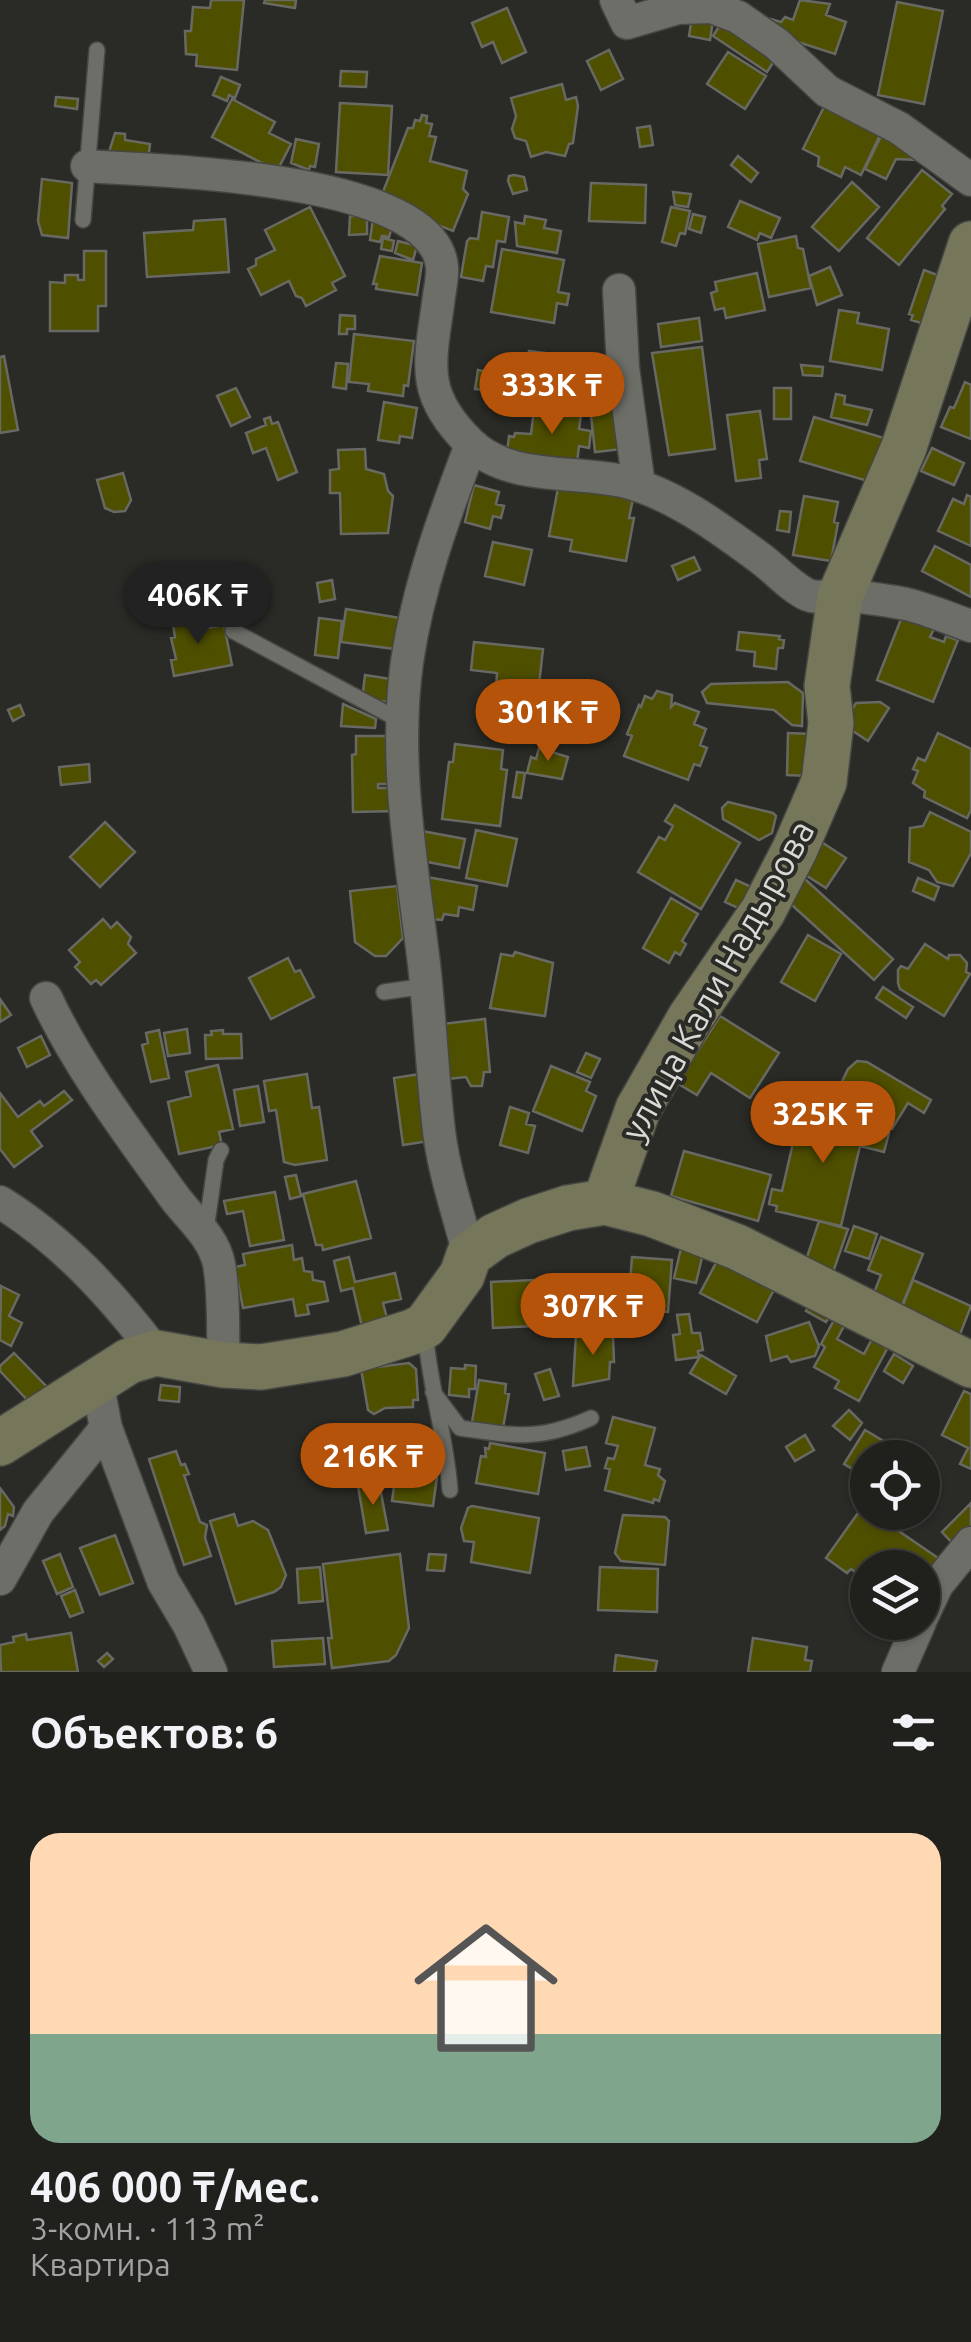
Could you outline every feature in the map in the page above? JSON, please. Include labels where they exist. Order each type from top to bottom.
[{"type":"street","points":[[616,0],[627,23],[678,8],[712,7],[738,17],[777,44],[827,91],[899,128],[971,180]]},
{"type":"street","points":[[87,166],[284,181],[372,205],[421,232],[437,246],[443,268],[431,351],[431,387],[443,412],[471,445],[524,468],[619,480],[661,492],[758,556],[810,597],[840,596],[910,605],[971,626]]},
{"type":"street","name":"улица Кали Надырова","points":[[605,1202],[638,1110],[690,1018],[763,910],[796,849],[824,782],[831,723],[827,686],[840,596],[904,447],[971,244]]},
{"type":"street","points":[[618,290],[623,368],[640,486]]},
{"type":"street","points":[[470,1254],[438,1125],[406,808],[403,722],[407,664],[422,585],[448,501],[471,445]]},
{"type":"street","points":[[46,998],[62,1033],[100,1090],[183,1210],[206,1234],[219,1263],[224,1365]]},
{"type":"street","points":[[0,1202],[71,1254],[156,1353]]},
{"type":"street","points":[[0,1443],[129,1360],[156,1353],[261,1367],[343,1354],[425,1326],[462,1275],[470,1254],[495,1236],[568,1208],[605,1202],[652,1214],[737,1247],[971,1365]]},
{"type":"street","points":[[98,1381],[106,1428],[162,1581],[222,1668]]},
{"type":"street","points":[[0,1578],[38,1512],[106,1428]]},
{"type":"street","points":[[940,1581],[971,1542]]},
{"type":"street","points":[[898,1672],[912,1640]]},
{"type":"lane","points":[[83,220],[97,50]]},
{"type":"lane","points":[[233,631],[403,722]]},
{"type":"lane","points":[[384,992],[426,986]]},
{"type":"lane","points":[[206,1234],[216,1160],[221,1150]]},
{"type":"lane","points":[[425,1326],[450,1490]]},
{"type":"lane","points":[[433,1392],[460,1428],[534,1437],[562,1432],[592,1418]]},
{"type":"building","points":[[211,0],[244,0],[237,70],[196,66],[197,55],[186,54],[185,31],[191,31],[193,7],[210,8]]},
{"type":"building","points":[[296,0],[295,8],[264,3]]},
{"type":"building","points":[[800,0],[830,4],[826,15],[846,22],[835,54],[798,42],[769,25],[771,19],[793,20]]},
{"type":"building","points":[[897,2],[943,11],[924,104],[878,95]]},
{"type":"building","points":[[507,8],[526,52],[502,63],[493,42],[482,47],[472,23]]},
{"type":"building","points":[[692,17],[713,20],[710,40],[689,36]]},
{"type":"building","points":[[722,22],[776,58],[767,72],[713,36]]},
{"type":"building","points":[[609,50],[623,79],[601,90],[587,61]]},
{"type":"building","points":[[728,52],[766,76],[745,109],[707,84]]},
{"type":"building","points":[[341,71],[367,72],[366,87],[340,86]]},
{"type":"building","points":[[221,77],[240,85],[235,98],[229,95],[227,101],[213,95]]},
{"type":"building","points":[[562,84],[566,100],[576,97],[578,106],[573,143],[565,156],[546,152],[531,157],[526,141],[515,138],[512,129],[516,116],[511,98]]},
{"type":"building","points":[[56,97],[78,99],[77,109],[55,106]]},
{"type":"building","points":[[232,99],[275,122],[269,133],[291,144],[277,171],[212,137]]},
{"type":"building","points":[[340,103],[392,106],[388,175],[336,172]]},
{"type":"building","points":[[824,107],[880,135],[861,175],[845,167],[841,177],[818,166],[819,157],[803,149]]},
{"type":"building","points":[[422,115],[427,116],[426,123],[432,124],[429,136],[436,137],[430,161],[467,171],[463,189],[468,194],[453,231],[379,202],[408,128],[413,128]]},
{"type":"building","points":[[650,126],[653,145],[640,147],[637,128]]},
{"type":"building","points":[[115,133],[125,134],[125,140],[150,144],[148,161],[108,155]]},
{"type":"building","points":[[882,134],[919,160],[896,159],[886,179],[865,169]]},
{"type":"building","points":[[296,139],[319,144],[315,167],[310,166],[309,170],[291,163]]},
{"type":"building","points":[[738,156],[758,173],[751,182],[731,165]]},
{"type":"building","points":[[922,170],[952,194],[942,206],[945,209],[899,265],[867,238]]},
{"type":"building","points":[[514,175],[524,177],[527,190],[513,194],[508,181]]},
{"type":"building","points":[[42,179],[72,183],[68,238],[42,235],[38,221]]},
{"type":"building","points":[[852,182],[879,207],[839,251],[812,227]]},
{"type":"building","points":[[591,183],[646,185],[645,223],[589,221]]},
{"type":"building","points":[[673,192],[691,194],[688,207],[675,205]]},
{"type":"building","points":[[740,201],[780,218],[771,238],[760,233],[757,240],[728,227]]},
{"type":"building","points":[[310,207],[345,276],[332,283],[336,290],[306,306],[289,281],[261,295],[248,269],[256,265],[256,259],[275,250],[265,230]]},
{"type":"building","points":[[671,207],[690,211],[685,234],[680,233],[676,246],[662,242]]},
{"type":"building","points":[[482,212],[509,217],[505,242],[497,241],[493,267],[486,266],[483,281],[461,277],[467,241],[478,239]]},
{"type":"building","points":[[693,214],[705,217],[701,233],[689,229]]},
{"type":"building","points":[[350,216],[367,216],[367,234],[349,235]]},
{"type":"building","points":[[525,216],[546,220],[544,228],[561,231],[557,253],[517,246],[515,222],[524,224]]},
{"type":"building","points":[[373,218],[393,223],[389,237],[382,236],[380,242],[370,240]]},
{"type":"building","points":[[225,219],[229,272],[147,277],[144,233],[193,230],[194,221]]},
{"type":"building","points":[[796,236],[798,248],[803,249],[811,288],[769,297],[758,244]]},
{"type":"building","points":[[383,238],[394,241],[392,251],[381,249]]},
{"type":"building","points":[[398,241],[417,246],[413,260],[395,253]]},
{"type":"building","points":[[502,249],[564,260],[558,292],[569,294],[567,305],[557,303],[554,323],[491,312]]},
{"type":"building","points":[[84,251],[106,251],[106,306],[98,306],[98,331],[50,331],[50,282],[65,283],[65,275],[78,275],[78,280],[84,280]]},
{"type":"building","points":[[380,256],[422,263],[417,295],[376,289],[377,284],[373,284]]},
{"type":"building","points":[[830,267],[842,295],[817,305],[809,276]]},
{"type":"building","points":[[924,270],[940,276],[924,324],[911,320],[913,315],[909,314]]},
{"type":"building","points":[[757,273],[765,310],[726,318],[724,308],[715,310],[711,293],[717,291],[715,282]]},
{"type":"building","points":[[839,310],[859,313],[857,323],[889,329],[882,370],[830,361]]},
{"type":"building","points":[[340,315],[355,316],[355,329],[339,334]]},
{"type":"building","points":[[699,318],[702,341],[661,347],[658,324]]},
{"type":"building","points":[[354,334],[414,341],[403,396],[368,391],[369,384],[349,382]]},
{"type":"building","points":[[702,347],[715,449],[669,455],[652,353]]},
{"type":"building","points":[[529,351],[577,357],[573,395],[505,387],[504,370],[510,368],[511,361],[527,363]]},
{"type":"building","points":[[4,356],[18,430],[0,433],[0,357]]},
{"type":"building","points":[[336,363],[348,364],[346,389],[333,387]]},
{"type":"building","points":[[801,365],[823,367],[822,376],[803,375]]},
{"type":"building","points":[[478,370],[499,374],[496,392],[475,389]]},
{"type":"building","points":[[965,382],[971,385],[971,439],[941,427]]},
{"type":"building","points":[[236,388],[250,417],[231,426],[217,396]]},
{"type":"building","points":[[774,388],[791,388],[791,419],[774,419]]},
{"type":"building","points":[[836,394],[845,396],[844,404],[872,410],[867,425],[831,417]]},
{"type":"building","points":[[384,402],[417,408],[412,438],[400,436],[399,443],[378,440]]},
{"type":"building","points":[[618,403],[623,449],[595,452],[590,406]]},
{"type":"building","points":[[534,409],[581,415],[579,429],[591,431],[589,448],[579,446],[577,463],[507,452],[509,436],[531,434]]},
{"type":"building","points":[[760,411],[767,459],[759,460],[761,478],[736,481],[727,415]]},
{"type":"building","points":[[270,417],[272,424],[278,422],[297,472],[278,480],[266,448],[253,453],[246,433],[266,425],[264,419]]},
{"type":"building","points":[[814,417],[894,441],[881,485],[800,461]]},
{"type":"building","points":[[932,448],[964,463],[954,485],[921,471]]},
{"type":"building","points":[[365,449],[366,469],[384,474],[393,496],[388,533],[341,534],[340,493],[330,493],[330,470],[339,469],[338,450]]},
{"type":"building","points":[[123,473],[131,500],[125,511],[114,512],[105,508],[97,480]]},
{"type":"building","points":[[474,485],[499,492],[496,504],[504,506],[501,518],[493,516],[490,529],[465,522]]},
{"type":"building","points":[[558,488],[633,499],[629,518],[634,518],[626,561],[570,551],[572,540],[549,536]]},
{"type":"building","points":[[967,495],[971,497],[971,546],[938,531],[953,499],[964,504]]},
{"type":"building","points":[[804,496],[838,502],[831,561],[793,555]]},
{"type":"building","points":[[780,511],[791,512],[789,532],[777,530]]},
{"type":"building","points":[[493,542],[532,550],[524,585],[485,576]]},
{"type":"building","points":[[935,546],[971,565],[971,597],[922,571]]},
{"type":"building","points":[[694,557],[700,570],[678,580],[672,566]]},
{"type":"building","points":[[332,580],[335,599],[320,602],[317,583]]},
{"type":"building","points":[[346,609],[400,618],[395,649],[341,642]]},
{"type":"building","points":[[198,614],[201,629],[224,625],[232,665],[174,676],[172,619]]},
{"type":"building","points":[[903,614],[935,627],[930,637],[944,642],[946,636],[958,640],[933,702],[877,680]]},
{"type":"building","points":[[319,618],[342,621],[338,658],[315,655]]},
{"type":"building","points":[[739,632],[780,636],[784,640],[783,648],[778,648],[776,669],[754,666],[755,652],[737,650]]},
{"type":"building","points":[[474,642],[543,649],[538,694],[496,689],[497,673],[471,670]]},
{"type":"building","points":[[365,675],[397,680],[393,702],[362,700]]},
{"type":"building","points":[[788,682],[803,693],[802,726],[792,725],[774,710],[707,703],[702,692],[711,684]]},
{"type":"building","points":[[657,691],[672,695],[671,707],[675,703],[699,712],[694,724],[706,729],[700,745],[707,748],[700,766],[694,764],[688,780],[624,756],[632,736],[627,734],[639,705],[645,696],[652,699]]},
{"type":"building","points":[[880,702],[889,708],[868,741],[847,727],[856,703]]},
{"type":"building","points":[[343,704],[376,719],[375,728],[341,726]]},
{"type":"building","points":[[20,705],[24,715],[13,721],[8,710]]},
{"type":"building","points":[[788,733],[810,734],[808,776],[787,775]]},
{"type":"building","points":[[938,733],[971,749],[971,810],[967,818],[924,797],[925,791],[913,783],[918,758],[925,761]]},
{"type":"building","points":[[356,736],[386,736],[394,784],[378,784],[378,788],[397,788],[398,811],[353,812],[352,755],[356,754]]},
{"type":"building","points":[[455,744],[503,750],[501,769],[507,770],[500,826],[442,819]]},
{"type":"building","points":[[539,748],[568,757],[562,779],[527,773],[531,757],[536,759]]},
{"type":"building","points":[[89,764],[90,782],[61,785],[59,767]]},
{"type":"building","points":[[517,772],[525,773],[521,798],[513,797]]},
{"type":"building","points":[[728,802],[773,813],[776,816],[772,833],[759,840],[723,819],[722,808]]},
{"type":"building","points":[[675,805],[740,843],[701,909],[638,872],[659,837],[665,840],[673,826],[665,821]]},
{"type":"building","points":[[930,812],[971,832],[971,853],[953,886],[937,882],[929,870],[909,862],[910,828],[923,826]]},
{"type":"building","points":[[105,822],[135,852],[100,887],[70,857]]},
{"type":"building","points":[[476,830],[517,839],[507,886],[466,878]]},
{"type":"building","points":[[422,831],[465,839],[459,868],[417,860]]},
{"type":"building","points":[[820,841],[846,858],[826,888],[801,872]]},
{"type":"building","points":[[427,877],[477,886],[473,910],[459,907],[458,916],[444,914],[442,920],[432,919]]},
{"type":"building","points":[[918,878],[939,887],[934,900],[913,891]]},
{"type":"building","points":[[736,880],[760,891],[749,913],[725,902]]},
{"type":"building","points":[[799,880],[806,880],[893,959],[874,980],[792,905],[790,894]]},
{"type":"building","points":[[397,886],[403,938],[386,956],[375,956],[355,942],[350,891]]},
{"type":"building","points":[[671,898],[698,914],[682,941],[686,944],[680,955],[675,952],[669,963],[643,948]]},
{"type":"building","points":[[103,919],[111,928],[117,922],[131,937],[128,944],[136,953],[101,985],[96,980],[91,984],[75,967],[80,962],[69,950]]},
{"type":"building","points":[[808,935],[841,954],[815,1001],[781,982]]},
{"type":"building","points":[[925,944],[948,959],[949,955],[960,955],[970,974],[944,1016],[900,989],[898,983],[898,970],[901,966],[908,969]]},
{"type":"building","points":[[515,952],[553,963],[545,1016],[490,1008],[501,954],[513,956]]},
{"type":"building","points":[[288,958],[295,972],[300,970],[314,997],[271,1019],[249,978]]},
{"type":"building","points":[[883,987],[913,1007],[906,1018],[876,998]]},
{"type":"building","points":[[0,999],[11,1015],[0,1022]]},
{"type":"building","points":[[720,1016],[779,1053],[750,1098],[711,1073],[697,1095],[677,1083]]},
{"type":"building","points":[[485,1019],[490,1072],[484,1072],[482,1086],[471,1086],[466,1077],[447,1079],[442,1024]]},
{"type":"building","points":[[187,1029],[190,1053],[168,1056],[164,1033]]},
{"type":"building","points":[[159,1030],[169,1078],[151,1082],[142,1045],[148,1043],[146,1033]]},
{"type":"building","points":[[223,1030],[223,1034],[241,1034],[242,1058],[206,1059],[205,1035]]},
{"type":"building","points":[[41,1036],[50,1055],[27,1067],[18,1048]]},
{"type":"building","points":[[586,1053],[600,1059],[591,1078],[577,1072]]},
{"type":"building","points":[[857,1061],[867,1062],[931,1100],[924,1113],[908,1103],[892,1129],[838,1105],[837,1092],[848,1069]]},
{"type":"building","points":[[218,1065],[233,1129],[219,1132],[222,1145],[179,1154],[168,1102],[191,1096],[186,1072]]},
{"type":"building","points":[[551,1066],[590,1082],[586,1091],[596,1096],[582,1131],[533,1111]]},
{"type":"building","points":[[307,1074],[312,1108],[319,1107],[327,1160],[295,1165],[284,1162],[276,1110],[269,1111],[264,1081]]},
{"type":"building","points":[[420,1074],[429,1141],[403,1145],[394,1078]]},
{"type":"building","points":[[258,1086],[264,1122],[240,1126],[234,1090]]},
{"type":"building","points":[[64,1091],[72,1100],[31,1131],[42,1146],[14,1167],[0,1149],[0,1093],[18,1117],[40,1101],[44,1106]]},
{"type":"building","points":[[510,1107],[529,1113],[526,1124],[535,1126],[528,1153],[500,1145]]},
{"type":"building","points":[[801,1108],[889,1133],[884,1152],[860,1146],[841,1226],[776,1211],[777,1206],[769,1204],[772,1189],[782,1191]]},
{"type":"building","points":[[684,1151],[771,1175],[758,1221],[671,1196]]},
{"type":"building","points":[[296,1175],[301,1196],[290,1199],[285,1177]]},
{"type":"building","points":[[356,1181],[371,1238],[323,1250],[322,1245],[316,1245],[303,1194]]},
{"type":"building","points":[[275,1192],[284,1240],[250,1246],[243,1211],[227,1214],[224,1201]]},
{"type":"building","points":[[819,1221],[848,1229],[831,1278],[803,1269]]},
{"type":"building","points":[[854,1226],[877,1234],[869,1259],[845,1251]]},
{"type":"building","points":[[881,1237],[923,1254],[896,1320],[868,1308],[881,1275],[868,1270]]},
{"type":"building","points":[[682,1244],[704,1249],[696,1283],[674,1278]]},
{"type":"building","points":[[292,1245],[294,1260],[302,1258],[304,1271],[312,1272],[313,1280],[324,1282],[328,1301],[307,1305],[309,1314],[296,1316],[293,1299],[243,1308],[235,1267],[245,1265],[243,1254]]},
{"type":"building","points":[[349,1257],[355,1282],[395,1273],[401,1299],[383,1303],[388,1322],[362,1327],[353,1288],[341,1291],[334,1261]]},
{"type":"building","points":[[632,1257],[672,1260],[668,1312],[655,1311],[654,1322],[627,1320]]},
{"type":"building","points":[[717,1261],[778,1282],[757,1322],[700,1293]]},
{"type":"building","points":[[533,1280],[535,1326],[493,1328],[491,1282]]},
{"type":"building","points":[[913,1280],[971,1306],[957,1342],[899,1315]]},
{"type":"building","points":[[1,1286],[19,1295],[9,1316],[22,1323],[11,1346],[0,1340]]},
{"type":"building","points":[[812,1299],[833,1311],[826,1322],[806,1311]]},
{"type":"building","points":[[839,1311],[849,1317],[837,1339],[864,1354],[872,1339],[889,1338],[859,1401],[835,1388],[839,1381],[814,1367]]},
{"type":"building","points":[[689,1314],[692,1333],[700,1333],[703,1350],[698,1351],[699,1357],[676,1360],[673,1335],[680,1334],[677,1315]]},
{"type":"building","points":[[809,1322],[819,1346],[815,1356],[791,1362],[787,1356],[771,1361],[766,1336]]},
{"type":"building","points":[[576,1333],[613,1335],[614,1362],[610,1362],[609,1379],[573,1386]]},
{"type":"building","points":[[14,1353],[48,1388],[31,1404],[0,1371],[0,1366]]},
{"type":"building","points":[[894,1354],[913,1366],[903,1383],[884,1371]]},
{"type":"building","points":[[701,1355],[736,1376],[726,1394],[690,1373]]},
{"type":"building","points":[[409,1363],[416,1369],[418,1400],[413,1400],[413,1407],[385,1408],[374,1414],[368,1410],[361,1369]]},
{"type":"building","points":[[465,1365],[476,1366],[475,1389],[469,1389],[469,1397],[449,1395],[451,1368],[465,1369]]},
{"type":"building","points":[[550,1369],[559,1396],[544,1400],[535,1374]]},
{"type":"building","points":[[479,1380],[506,1384],[505,1393],[509,1394],[503,1428],[472,1422]]},
{"type":"building","points":[[161,1385],[180,1387],[179,1402],[159,1400]]},
{"type":"building","points":[[964,1391],[971,1394],[971,1469],[960,1464],[968,1448],[942,1435]]},
{"type":"building","points":[[849,1410],[862,1423],[850,1440],[833,1426]]},
{"type":"building","points":[[613,1417],[655,1428],[645,1465],[660,1469],[658,1475],[665,1481],[659,1501],[654,1499],[653,1503],[605,1490],[610,1469],[605,1468],[608,1458],[614,1459],[618,1446],[606,1443]]},
{"type":"building","points":[[376,1427],[403,1427],[395,1456],[375,1451]]},
{"type":"building","points":[[865,1430],[882,1440],[859,1440]]},
{"type":"building","points":[[805,1435],[814,1450],[795,1461],[786,1447]]},
{"type":"building","points":[[372,1436],[380,1480],[358,1485],[350,1441]]},
{"type":"building","points":[[404,1441],[418,1443],[417,1451],[440,1455],[433,1506],[392,1501]]},
{"type":"building","points":[[490,1443],[545,1453],[538,1494],[476,1483],[481,1456],[486,1457],[485,1448],[489,1449]]},
{"type":"building","points":[[586,1447],[590,1466],[566,1470],[563,1451]]},
{"type":"building","points":[[176,1451],[189,1474],[184,1475],[200,1522],[207,1525],[205,1538],[211,1556],[184,1565],[149,1459]]},
{"type":"building","points":[[379,1482],[388,1530],[366,1533],[358,1486]]},
{"type":"building","points":[[0,1488],[14,1507],[13,1516],[8,1514],[0,1530]]},
{"type":"building","points":[[971,1503],[971,1530],[955,1546],[942,1532]]},
{"type":"building","points":[[472,1506],[539,1518],[530,1573],[471,1562],[474,1542],[464,1541],[461,1528]]},
{"type":"building","points":[[234,1514],[238,1526],[253,1521],[268,1530],[286,1575],[274,1592],[236,1604],[210,1521]]},
{"type":"building","points":[[623,1515],[665,1517],[669,1521],[665,1565],[621,1561],[615,1553]]},
{"type":"building","points":[[850,1524],[850,1530],[897,1530],[926,1550],[850,1550],[847,1573],[826,1558]]},
{"type":"building","points":[[115,1535],[133,1583],[100,1595],[80,1548]]},
{"type":"building","points":[[60,1554],[73,1587],[57,1594],[43,1561]]},
{"type":"building","points":[[400,1554],[409,1628],[396,1655],[389,1661],[332,1668],[323,1564]]},
{"type":"building","points":[[429,1554],[446,1555],[444,1571],[427,1570]]},
{"type":"building","points":[[320,1567],[323,1601],[299,1603],[297,1569]]},
{"type":"building","points":[[600,1567],[658,1569],[657,1612],[598,1610]]},
{"type":"building","points":[[75,1590],[83,1612],[70,1617],[61,1596]]},
{"type":"building","points":[[71,1633],[78,1672],[1,1672],[0,1645],[14,1642],[13,1637],[26,1634],[27,1640]]},
{"type":"building","points":[[323,1638],[325,1664],[274,1667],[272,1641]]},
{"type":"building","points":[[753,1638],[807,1647],[805,1660],[812,1661],[810,1672],[748,1672]]},
{"type":"building","points":[[107,1653],[113,1659],[104,1667],[98,1661]]},
{"type":"building","points":[[616,1655],[657,1661],[655,1672],[614,1672]]}]
